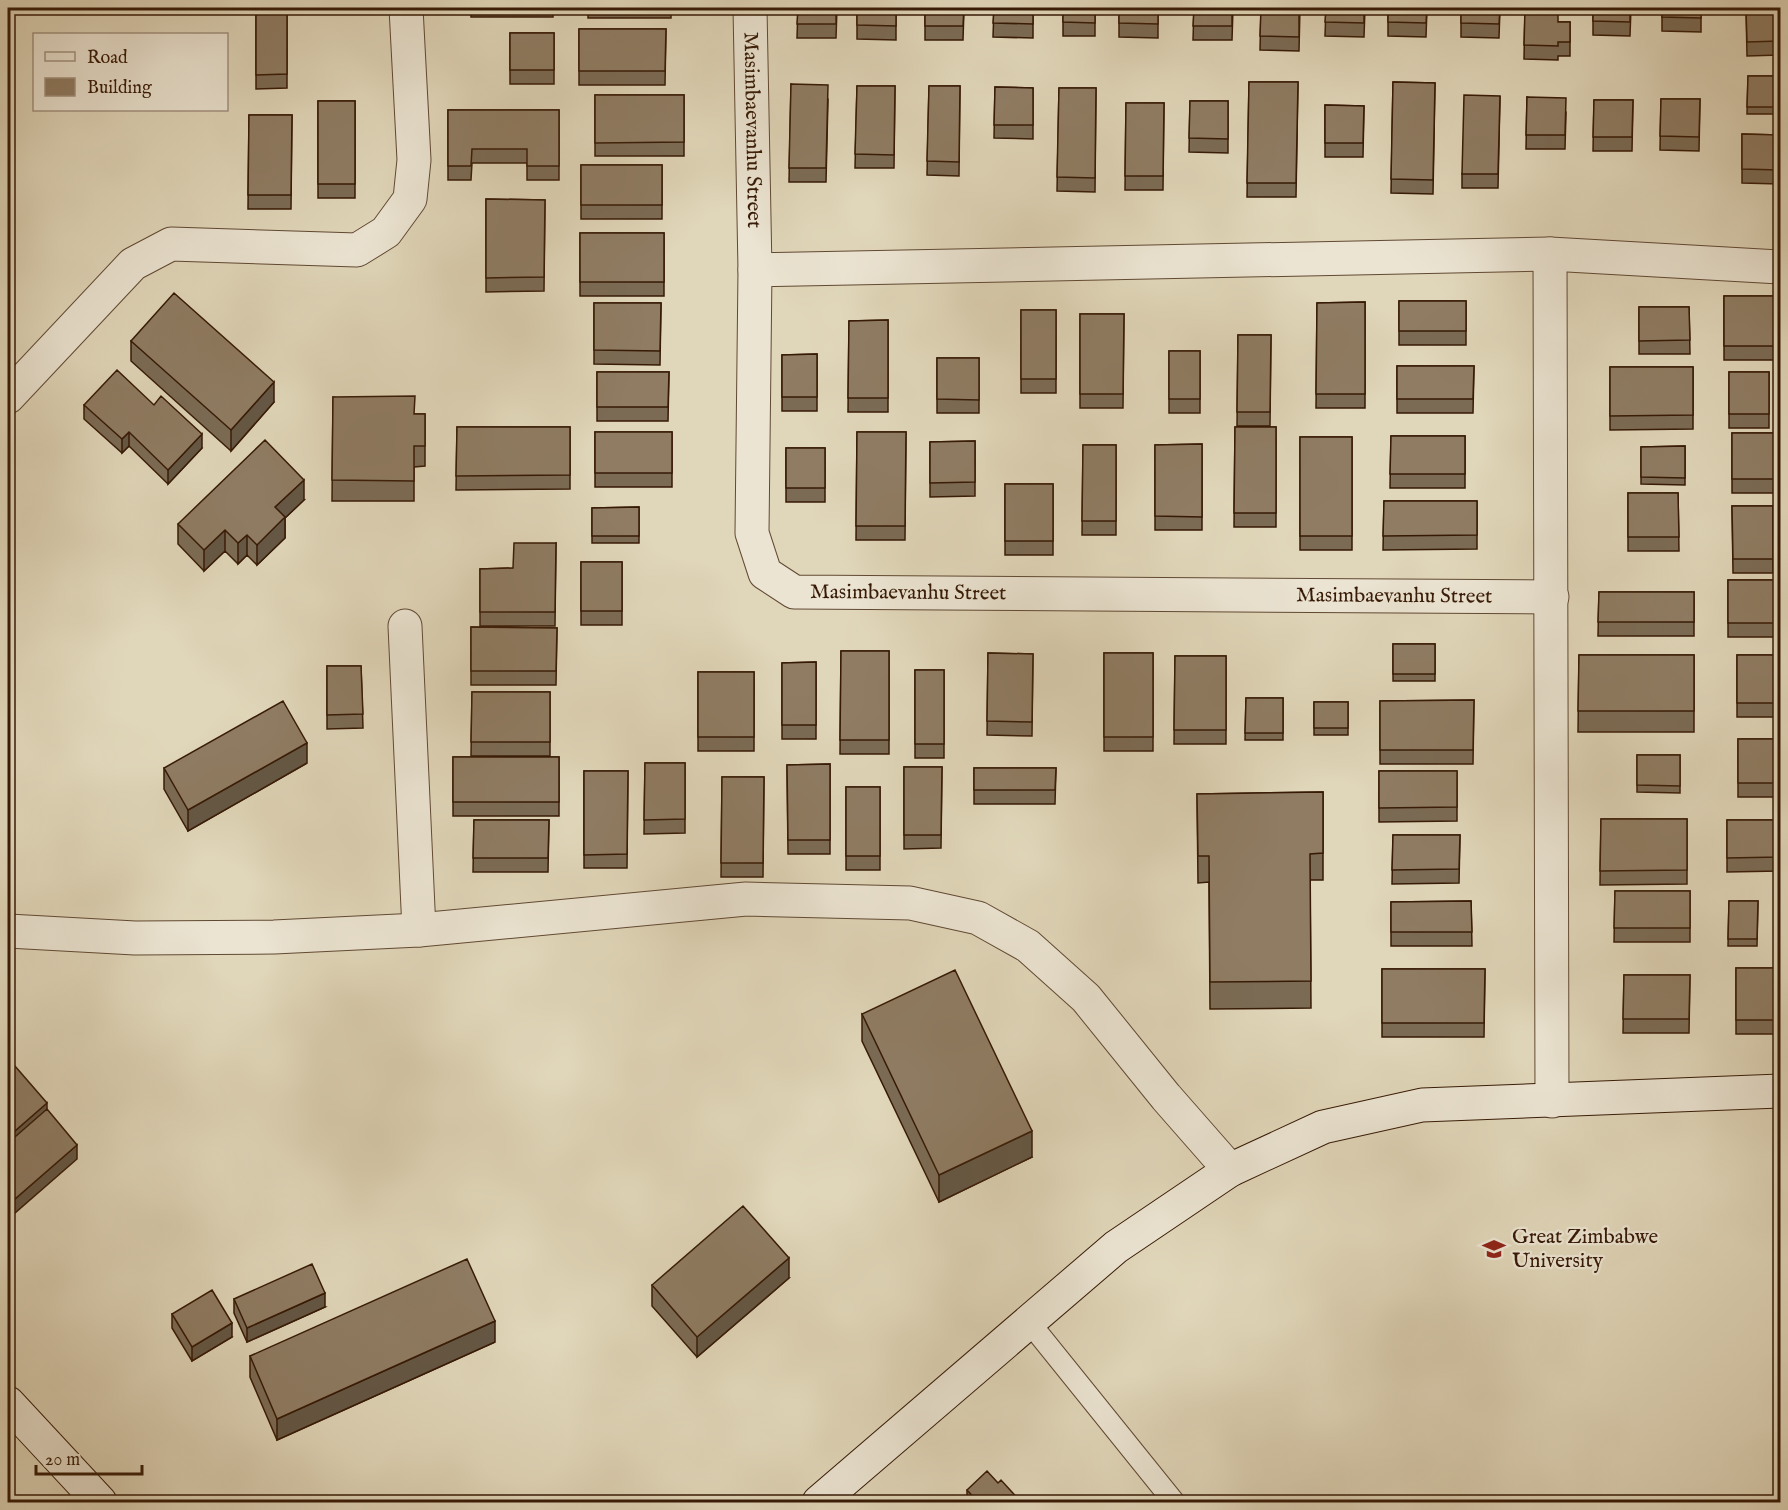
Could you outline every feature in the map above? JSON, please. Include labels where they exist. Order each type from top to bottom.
[{"type":"street","points":[[8,397],[133,264],[171,244],[357,250],[386,232],[410,199],[413,170],[406,8]]},
{"type":"street","name":"Masimbaevanhu Street","points":[[750,8],[755,270],[752,533],[765,573],[794,592],[1552,597]]},
{"type":"street","points":[[1550,254],[1552,1101]]},
{"type":"street","points":[[755,270],[1550,254],[1780,267]]},
{"type":"street","points":[[405,626],[419,930]]},
{"type":"street","points":[[8,931],[135,938],[274,937],[419,930],[746,899],[910,903],[978,918],[1028,946],[1086,998],[1230,1170]]},
{"type":"street","points":[[819,1503],[1116,1247],[1230,1170],[1323,1127],[1422,1105],[1780,1091]]},
{"type":"street","points":[[8,1402],[100,1503]]},
{"type":"lane","points":[[1029,1322],[1174,1503]]},
{"type":"building","points":[[256,8],[287,8],[287,74],[256,75]]},
{"type":"building","points":[[798,8],[836,8],[836,24],[797,24]]},
{"type":"building","points":[[857,8],[896,8],[896,26],[857,25]]},
{"type":"building","points":[[925,8],[964,8],[963,26],[925,26]]},
{"type":"building","points":[[994,8],[1033,8],[1033,24],[993,23]]},
{"type":"building","points":[[1063,8],[1095,8],[1095,23],[1063,22]]},
{"type":"building","points":[[1119,8],[1158,8],[1158,24],[1119,23]]},
{"type":"building","points":[[1194,8],[1232,8],[1232,26],[1193,26]]},
{"type":"building","points":[[1261,8],[1299,8],[1299,37],[1260,36]]},
{"type":"building","points":[[1326,8],[1364,8],[1364,23],[1325,22]]},
{"type":"building","points":[[1388,8],[1427,8],[1426,23],[1388,22]]},
{"type":"building","points":[[1461,8],[1500,8],[1499,24],[1461,23]]},
{"type":"building","points":[[1525,8],[1558,8],[1558,22],[1570,22],[1570,42],[1558,42],[1558,46],[1524,45]]},
{"type":"building","points":[[1593,8],[1630,8],[1630,22],[1593,21]]},
{"type":"building","points":[[1662,8],[1701,8],[1701,18],[1662,17]]},
{"type":"building","points":[[1746,8],[1780,8],[1780,41],[1747,42]]},
{"type":"building","points":[[579,29],[666,29],[665,71],[579,71]]},
{"type":"building","points":[[510,33],[554,33],[554,70],[510,70]]},
{"type":"building","points":[[1748,76],[1780,76],[1780,107],[1747,107]]},
{"type":"building","points":[[1249,82],[1298,82],[1296,183],[1247,183]]},
{"type":"building","points":[[1393,82],[1435,83],[1433,180],[1391,179]]},
{"type":"building","points":[[791,84],[828,85],[826,168],[789,168]]},
{"type":"building","points":[[857,86],[895,86],[894,155],[855,154]]},
{"type":"building","points":[[929,86],[960,86],[959,162],[927,161]]},
{"type":"building","points":[[995,87],[1033,88],[1033,125],[994,125]]},
{"type":"building","points":[[1059,88],[1096,88],[1095,178],[1057,177]]},
{"type":"building","points":[[595,95],[684,95],[684,142],[595,143]]},
{"type":"building","points":[[1464,95],[1500,96],[1498,174],[1462,174]]},
{"type":"building","points":[[1527,97],[1566,98],[1565,135],[1526,135]]},
{"type":"building","points":[[1661,99],[1700,99],[1699,137],[1660,136]]},
{"type":"building","points":[[1594,100],[1633,100],[1632,137],[1593,137]]},
{"type":"building","points":[[318,101],[355,101],[355,184],[318,184]]},
{"type":"building","points":[[1190,101],[1228,101],[1228,139],[1189,138]]},
{"type":"building","points":[[1126,103],[1164,103],[1163,176],[1125,176]]},
{"type":"building","points":[[1325,105],[1364,106],[1363,143],[1325,143]]},
{"type":"building","points":[[448,110],[559,110],[559,166],[527,166],[527,149],[472,149],[471,166],[448,166]]},
{"type":"building","points":[[249,115],[292,115],[291,195],[248,195]]},
{"type":"building","points":[[1742,134],[1780,135],[1780,170],[1742,169]]},
{"type":"building","points":[[581,165],[662,165],[662,205],[581,205]]},
{"type":"building","points":[[486,199],[545,200],[544,277],[486,278]]},
{"type":"building","points":[[580,233],[664,233],[664,282],[580,282]]},
{"type":"building","points":[[174,293],[274,382],[231,430],[131,341]]},
{"type":"building","points":[[1724,296],[1780,296],[1780,346],[1724,346]]},
{"type":"building","points":[[1399,301],[1466,301],[1466,331],[1399,331]]},
{"type":"building","points":[[1365,302],[1365,394],[1316,394],[1317,303]]},
{"type":"building","points":[[594,303],[661,303],[660,351],[594,350]]},
{"type":"building","points":[[1639,307],[1689,307],[1690,340],[1639,341]]},
{"type":"building","points":[[1021,310],[1056,310],[1056,379],[1021,379]]},
{"type":"building","points":[[1080,314],[1124,314],[1123,394],[1080,394]]},
{"type":"building","points":[[888,320],[888,398],[848,398],[849,321]]},
{"type":"building","points":[[1238,335],[1271,335],[1270,412],[1237,412]]},
{"type":"building","points":[[1169,351],[1200,351],[1200,399],[1169,399]]},
{"type":"building","points":[[817,354],[817,397],[782,397],[782,355]]},
{"type":"building","points":[[937,358],[979,358],[979,400],[937,399]]},
{"type":"building","points":[[1397,366],[1474,366],[1473,399],[1397,399]]},
{"type":"building","points":[[1610,367],[1693,367],[1693,415],[1610,416]]},
{"type":"building","points":[[117,370],[154,405],[161,396],[202,434],[168,470],[129,432],[122,439],[84,405]]},
{"type":"building","points":[[597,372],[669,372],[668,407],[597,407]]},
{"type":"building","points":[[1729,372],[1769,372],[1769,414],[1729,414]]},
{"type":"building","points":[[415,396],[414,414],[425,414],[425,446],[414,446],[414,481],[332,480],[333,397]]},
{"type":"building","points":[[457,427],[570,427],[570,475],[456,476]]},
{"type":"building","points":[[1235,427],[1276,427],[1276,513],[1234,513]]},
{"type":"building","points":[[595,432],[672,432],[672,473],[595,473]]},
{"type":"building","points":[[857,432],[906,432],[905,526],[856,526]]},
{"type":"building","points":[[1732,433],[1780,433],[1780,479],[1732,479]]},
{"type":"building","points":[[1391,436],[1465,436],[1465,474],[1390,474]]},
{"type":"building","points":[[1300,437],[1352,437],[1352,536],[1300,536]]},
{"type":"building","points":[[265,440],[304,480],[275,507],[285,517],[257,545],[247,535],[238,543],[225,530],[204,550],[178,524]]},
{"type":"building","points":[[975,441],[975,482],[930,483],[930,442]]},
{"type":"building","points":[[1202,444],[1202,517],[1155,516],[1155,445]]},
{"type":"building","points":[[1083,445],[1116,445],[1116,521],[1082,521]]},
{"type":"building","points":[[1685,446],[1685,478],[1641,477],[1641,447]]},
{"type":"building","points":[[786,448],[825,448],[825,488],[786,488]]},
{"type":"building","points":[[1005,484],[1053,484],[1053,541],[1005,541]]},
{"type":"building","points":[[1628,493],[1678,493],[1679,537],[1628,537]]},
{"type":"building","points":[[1384,501],[1477,501],[1477,535],[1383,536]]},
{"type":"building","points":[[1732,506],[1773,506],[1773,559],[1733,559]]},
{"type":"building","points":[[639,507],[639,536],[592,536],[592,508]]},
{"type":"building","points":[[514,543],[556,543],[555,612],[480,612],[480,569],[513,568]]},
{"type":"building","points":[[581,562],[622,562],[622,611],[581,611]]},
{"type":"building","points":[[1728,580],[1780,580],[1780,623],[1728,623]]},
{"type":"building","points":[[1599,592],[1694,592],[1694,622],[1598,622]]},
{"type":"building","points":[[471,627],[557,628],[556,671],[471,671]]},
{"type":"building","points":[[1393,644],[1435,644],[1435,674],[1393,674]]},
{"type":"building","points":[[841,651],[889,651],[889,740],[840,740]]},
{"type":"building","points":[[988,653],[1033,654],[1032,722],[987,721]]},
{"type":"building","points":[[1104,653],[1153,653],[1153,737],[1104,737]]},
{"type":"building","points":[[1579,655],[1694,655],[1694,711],[1578,711]]},
{"type":"building","points":[[1737,655],[1780,655],[1780,703],[1737,703]]},
{"type":"building","points":[[1175,656],[1226,656],[1226,730],[1174,730]]},
{"type":"building","points":[[816,662],[816,725],[782,725],[782,663]]},
{"type":"building","points":[[327,666],[361,666],[363,714],[327,715]]},
{"type":"building","points":[[915,670],[944,670],[944,744],[915,744]]},
{"type":"building","points":[[698,672],[754,672],[754,737],[698,737]]},
{"type":"building","points":[[472,692],[550,692],[550,742],[471,742]]},
{"type":"building","points":[[1246,698],[1283,698],[1283,733],[1245,733]]},
{"type":"building","points":[[1474,700],[1473,750],[1380,750],[1380,701]]},
{"type":"building","points":[[283,701],[307,743],[188,810],[164,768]]},
{"type":"building","points":[[1314,702],[1348,702],[1348,728],[1314,728]]},
{"type":"building","points":[[1738,739],[1780,739],[1780,783],[1738,783]]},
{"type":"building","points":[[1637,755],[1680,755],[1680,786],[1637,785]]},
{"type":"building","points":[[453,757],[559,757],[559,802],[453,802]]},
{"type":"building","points":[[645,763],[685,763],[685,819],[644,820]]},
{"type":"building","points":[[830,764],[830,840],[788,840],[787,765]]},
{"type":"building","points":[[904,767],[942,767],[941,835],[904,835]]},
{"type":"building","points":[[974,768],[1056,768],[1055,790],[974,790]]},
{"type":"building","points":[[584,771],[628,771],[627,854],[584,855]]},
{"type":"building","points":[[1379,771],[1457,771],[1457,807],[1379,808]]},
{"type":"building","points":[[722,777],[764,777],[763,863],[721,863]]},
{"type":"building","points":[[846,787],[880,787],[880,856],[846,856]]},
{"type":"building","points":[[1323,792],[1323,853],[1310,854],[1311,981],[1210,982],[1209,856],[1198,856],[1197,794]]},
{"type":"building","points":[[1601,819],[1687,819],[1687,870],[1600,871]]},
{"type":"building","points":[[474,820],[549,820],[548,858],[473,858]]},
{"type":"building","points":[[1727,820],[1780,820],[1780,857],[1727,858]]},
{"type":"building","points":[[1393,835],[1460,835],[1459,869],[1392,870]]},
{"type":"building","points":[[1615,891],[1690,891],[1690,928],[1614,928]]},
{"type":"building","points":[[1471,901],[1472,932],[1391,932],[1391,902]]},
{"type":"building","points":[[1729,901],[1758,901],[1757,939],[1728,939]]},
{"type":"building","points":[[1736,968],[1775,968],[1775,1020],[1736,1020]]},
{"type":"building","points":[[1382,969],[1485,969],[1484,1023],[1382,1023]]},
{"type":"building","points":[[955,970],[1032,1131],[939,1175],[862,1014]]},
{"type":"building","points":[[1624,975],[1690,975],[1689,1019],[1623,1019]]},
{"type":"building","points":[[8,1058],[47,1103],[8,1137]]},
{"type":"building","points":[[47,1109],[77,1145],[8,1205],[8,1143]]},
{"type":"building","points":[[743,1206],[789,1258],[697,1337],[652,1285]]},
{"type":"building","points":[[467,1259],[495,1321],[277,1419],[250,1356]]},
{"type":"building","points":[[312,1264],[325,1293],[247,1328],[234,1299]]},
{"type":"building","points":[[212,1290],[232,1323],[192,1347],[172,1314]]},
{"type":"building","points":[[987,1471],[998,1483],[1001,1480],[1022,1503],[977,1503],[967,1490]]},
{"type":"place","name":"Great Zimbabwe University","points":[[1494,1249]]}]
